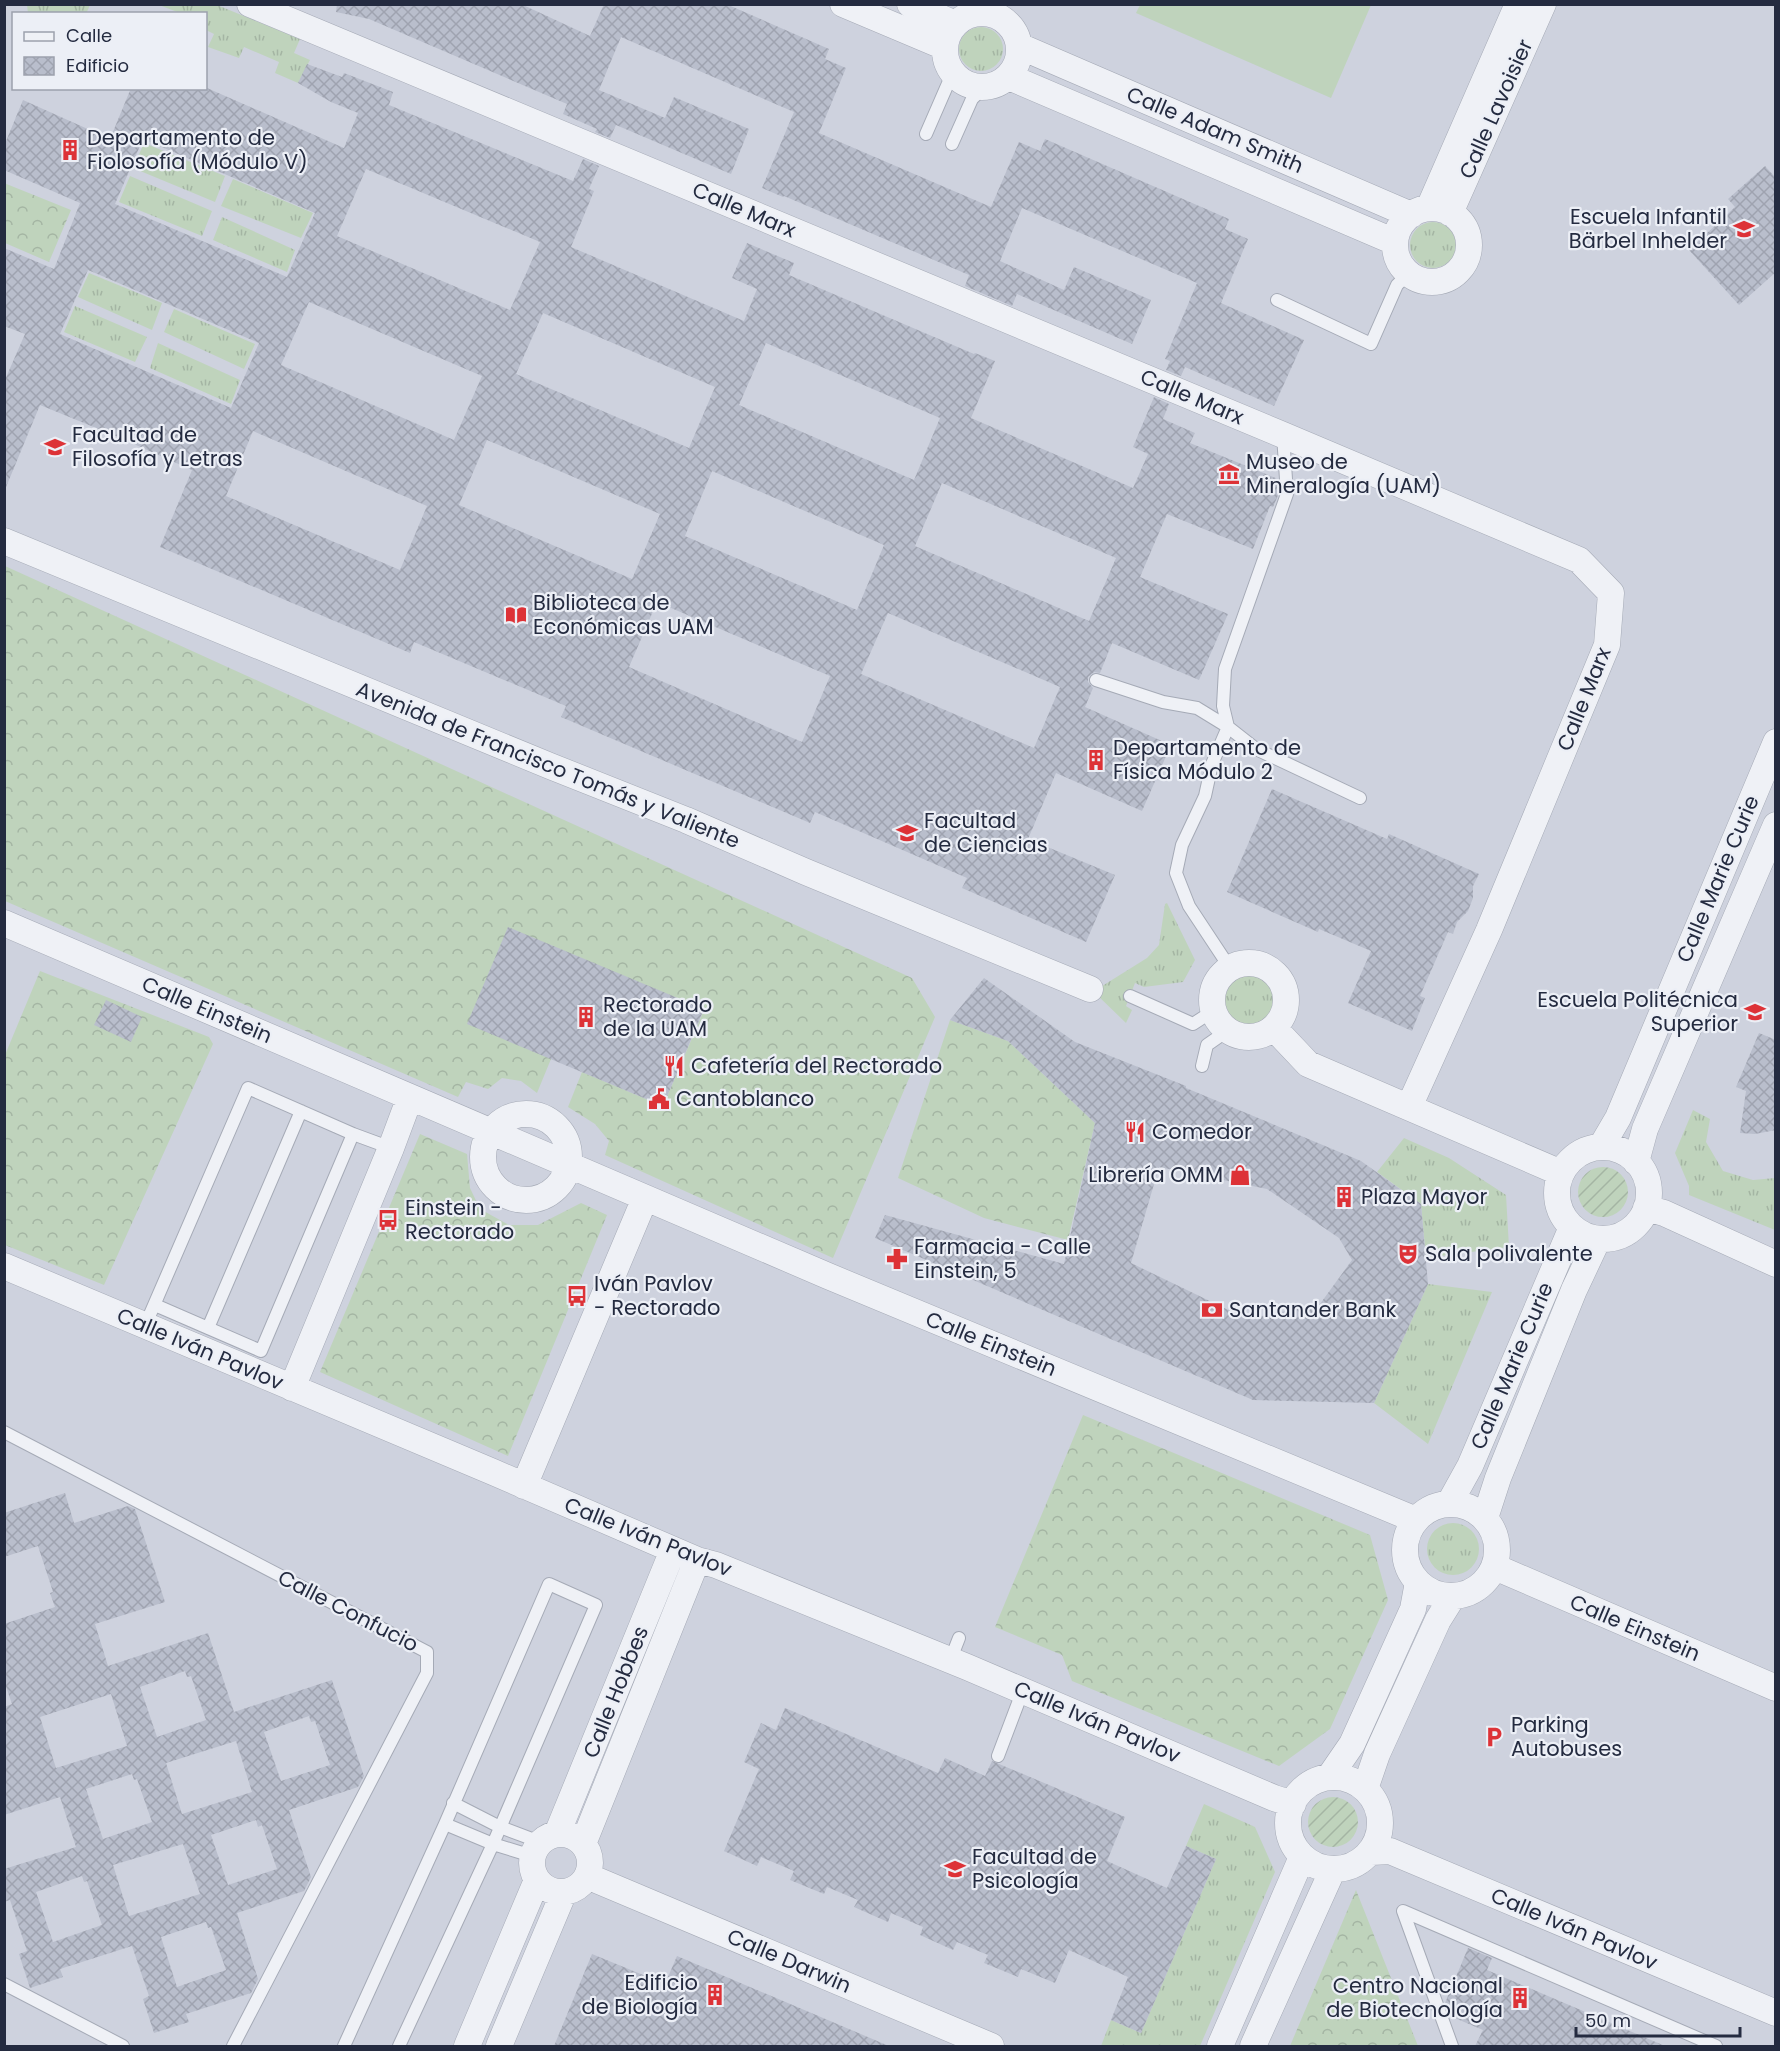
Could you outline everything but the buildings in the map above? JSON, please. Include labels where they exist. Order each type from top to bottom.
[{"type":"street","name":"Calle Marx","points":[[250,4],[1579,560],[1611,593],[1608,645],[1489,930],[1409,1107]]},
{"type":"street","points":[[843,4],[950,36]]},
{"type":"street","points":[[910,4],[950,36]]},
{"type":"street","name":"Calle Lavoisier","points":[[1430,212],[1518,4]]},
{"type":"street","name":"Calle Lavoisier","points":[[1430,212],[1543,4]]},
{"type":"street","points":[[980,9],[1016,25],[1016,65],[1009,77],[994,85],[984,87],[962,80],[953,72],[946,56],[950,36],[962,19],[980,9]]},
{"type":"street","name":"Calle Adam Smith","points":[[1016,25],[1430,212]]},
{"type":"street","name":"Calle Adam Smith","points":[[1009,77],[1395,242]]},
{"type":"street","points":[[1430,212],[1460,221],[1469,243],[1462,267],[1454,275],[1437,281],[1419,280],[1408,274],[1398,259],[1395,242],[1404,222],[1430,212]]},
{"type":"street","name":"Avenida de Francisco Tomás y Valiente","points":[[4,541],[686,820],[1090,990]]},
{"type":"street","name":"Calle Marie Curie","points":[[1601,1147],[1618,1118],[1776,742]]},
{"type":"street","name":"Calle Marie Curie","points":[[1636,1162],[1644,1129],[1776,825]]},
{"type":"street","name":"Calle Einstein","points":[[4,923],[408,1103]]},
{"type":"street","name":"Calle Einstein","points":[[4,940],[408,1103],[643,1205],[1412,1527]]},
{"type":"street","points":[[1241,963],[1265,966],[1282,983],[1286,995],[1281,1019],[1274,1028],[1263,1035],[1238,1036],[1220,1021],[1211,998],[1220,976],[1230,968],[1241,963]]},
{"type":"street","points":[[1274,1028],[1308,1064],[1561,1173]]},
{"type":"street","points":[[292,1388],[408,1103]]},
{"type":"street","points":[[525,1114],[549,1121],[559,1129],[569,1152],[566,1171],[557,1187],[547,1195],[522,1200],[510,1197],[499,1190],[488,1175],[483,1156],[489,1137],[501,1122],[512,1116],[525,1114]]},
{"type":"street","points":[[1601,1147],[1626,1154],[1636,1162],[1642,1169],[1648,1188],[1646,1208],[1639,1221],[1628,1232],[1614,1238],[1598,1239],[1584,1235],[1572,1227],[1563,1215],[1558,1202],[1561,1173],[1568,1163],[1589,1149],[1601,1147]]},
{"type":"street","points":[[524,1486],[643,1205]]},
{"type":"street","points":[[1646,1208],[1664,1213],[1776,1264]]},
{"type":"street","name":"Calle Marie Curie","points":[[1449,1504],[1470,1466],[1572,1227]]},
{"type":"street","name":"Calle Marie Curie","points":[[1485,1518],[1498,1478],[1570,1301],[1598,1239]]},
{"type":"street","name":"Calle Iván Pavlov","points":[[4,1266],[150,1316],[292,1388],[697,1560],[717,1565],[954,1650],[1023,1690],[1274,1798],[1293,1804]]},
{"type":"street","points":[[1449,1504],[1462,1505],[1475,1510],[1485,1518],[1497,1541],[1498,1554],[1495,1567],[1479,1588],[1467,1594],[1440,1595],[1428,1590],[1418,1582],[1410,1571],[1405,1546],[1412,1527],[1425,1511],[1449,1504]]},
{"type":"street","name":"Calle Hobbes","points":[[467,2046],[542,1853],[674,1550]]},
{"type":"street","name":"Calle Hobbes","points":[[582,1844],[697,1560]]},
{"type":"street","name":"Calle Einstein","points":[[1495,1567],[1776,1688]]},
{"type":"street","points":[[1330,1776],[1352,1744],[1409,1619],[1418,1582]]},
{"type":"street","points":[[1365,1789],[1377,1754],[1438,1620],[1453,1596]]},
{"type":"street","points":[[1330,1776],[1355,1782],[1365,1789],[1374,1799],[1379,1812],[1378,1839],[1371,1852],[1347,1868],[1322,1868],[1302,1857],[1293,1845],[1288,1830],[1288,1816],[1302,1789],[1315,1780],[1330,1776]]},
{"type":"street","points":[[567,1834],[582,1844],[590,1859],[587,1876],[573,1889],[564,1892],[554,1892],[545,1887],[542,1853],[567,1834]]},
{"type":"street","name":"Calle Iván Pavlov","points":[[1371,1852],[1390,1851],[1776,2013]]},
{"type":"street","points":[[1220,2046],[1302,1857]]},
{"type":"street","points":[[1253,2046],[1333,1869]]},
{"type":"street","name":"Calle Darwin","points":[[587,1876],[991,2046]]},
{"type":"street","points":[[499,2046],[564,1892]]},
{"type":"lane","points":[[926,134],[953,72]]},
{"type":"lane","points":[[952,144],[972,99],[984,87]]},
{"type":"lane","points":[[1277,300],[1371,344],[1396,285],[1408,274]]},
{"type":"lane","points":[[1230,968],[1189,906],[1176,873],[1182,845],[1205,796],[1212,764],[1228,727],[1223,706],[1225,669],[1287,494],[1283,435]]},
{"type":"lane","points":[[1096,680],[1163,702],[1197,708],[1256,748],[1360,798]]},
{"type":"lane","points":[[1130,996],[1193,1024],[1220,1021]]},
{"type":"lane","points":[[1202,1066],[1207,1045],[1220,1021]]},
{"type":"lane","points":[[353,1134],[261,1351],[208,1328],[150,1316],[248,1088],[391,1148]]},
{"type":"lane","points":[[208,1328],[301,1111]]},
{"type":"lane","name":"Calle Confucio","points":[[4,1432],[427,1652],[427,1673],[233,2046]]},
{"type":"lane","points":[[344,2046],[445,1824],[549,1584],[596,1605],[500,1827],[399,2046]]},
{"type":"lane","points":[[998,1756],[1023,1690]]},
{"type":"lane","points":[[453,1803],[500,1827],[542,1853]]},
{"type":"lane","points":[[445,1824],[492,1844],[542,1853]]},
{"type":"lane","points":[[1452,2046],[1403,1911],[1716,2046]]},
{"type":"lane","points":[[4,1984],[123,2046]]},
{"type":"shaded area","points":[[5,5],[1775,5],[1775,2046],[5,2046]]},
{"type":"green space","points":[[27,4],[90,5],[87,12],[28,12]]},
{"type":"green space","points":[[1140,4],[1371,5],[1331,98],[1136,13]]},
{"type":"green space","points":[[159,5],[217,5],[300,39],[294,53],[310,60],[298,83],[275,73],[279,62],[244,47],[239,58],[208,47],[214,34],[207,30],[207,12],[177,12]]},
{"type":"green space","points":[[981,27],[996,34],[1003,49],[996,64],[981,71],[966,64],[959,49],[966,34]]},
{"type":"green space","points":[[144,143],[225,176],[215,202],[133,168]]},
{"type":"green space","points":[[130,176],[212,211],[202,236],[119,202]]},
{"type":"green space","points":[[233,179],[313,213],[301,238],[221,206]]},
{"type":"green space","points":[[4,183],[71,210],[49,262],[5,243]]},
{"type":"green space","points":[[222,217],[295,250],[287,272],[213,240]]},
{"type":"green space","points":[[1433,222],[1449,229],[1456,245],[1449,261],[1433,268],[1417,261],[1410,245],[1417,229]]},
{"type":"green space","points":[[89,273],[162,303],[152,330],[78,297]]},
{"type":"green space","points":[[75,306],[147,337],[135,362],[64,332]]},
{"type":"green space","points":[[174,309],[255,344],[244,369],[164,332]]},
{"type":"green space","points":[[158,343],[240,380],[231,404],[150,368]]},
{"type":"green space","points":[[5,566],[912,978],[935,1017],[833,1258],[605,1155],[609,1141],[595,1124],[568,1107],[582,1072],[663,1106],[704,1010],[551,1059],[537,1093],[521,1081],[502,1078],[488,1089],[466,1082],[458,1097],[5,901]]},
{"type":"green space","points":[[1167,903],[1195,960],[1183,982],[1144,987],[1135,983],[1126,1006],[1132,1010],[1126,1023],[1095,993],[1099,988],[1147,958],[1159,945]]},
{"type":"green space","points":[[40,971],[209,1037],[213,1044],[104,1285],[5,1245],[5,1055]]},
{"type":"green space","points":[[1248,974],[1258,976],[1267,982],[1273,991],[1275,1001],[1273,1011],[1267,1020],[1258,1026],[1248,1028],[1238,1026],[1229,1020],[1223,1011],[1221,1001],[1223,991],[1229,982],[1238,976]]},
{"type":"green space","points":[[950,1020],[1008,1041],[1095,1123],[1068,1240],[984,1218],[898,1178]]},
{"type":"green space","points":[[1693,1110],[1710,1119],[1706,1142],[1723,1171],[1753,1180],[1775,1178],[1775,1230],[1689,1195],[1689,1186],[1675,1153]]},
{"type":"green space","points":[[420,1134],[467,1154],[470,1188],[480,1209],[509,1225],[538,1225],[581,1203],[607,1215],[508,1456],[320,1372]]},
{"type":"green space","points":[[1404,1138],[1449,1158],[1506,1195],[1509,1247],[1426,1258],[1421,1204],[1377,1172]]},
{"type":"green space","points":[[1603,1167],[1612,1169],[1623,1178],[1628,1192],[1626,1201],[1617,1212],[1603,1217],[1594,1215],[1583,1206],[1578,1192],[1580,1183],[1589,1172]]},
{"type":"green space","points":[[1428,1284],[1492,1292],[1428,1444],[1374,1403]]},
{"type":"green space","points":[[1083,1415],[1370,1535],[1388,1600],[1330,1729],[1279,1766],[1072,1681],[1062,1655],[995,1627]]},
{"type":"green space","points":[[1453,1523],[1463,1525],[1471,1531],[1477,1539],[1479,1549],[1477,1559],[1471,1567],[1463,1573],[1453,1575],[1443,1573],[1435,1567],[1429,1559],[1427,1549],[1429,1539],[1435,1531],[1443,1525]]},
{"type":"green space","points":[[1333,1797],[1351,1804],[1358,1822],[1351,1840],[1333,1847],[1315,1840],[1308,1822],[1315,1804]]},
{"type":"green space","points":[[1204,1804],[1255,1827],[1275,1872],[1200,2046],[1101,2046],[1111,2020],[1141,2033],[1216,1859],[1186,1846]]},
{"type":"green space","points":[[1356,1890],[1418,2046],[1290,2046]]},
{"type":"place","name":"Departamento de Fiolosofía (Módulo V)","points":[[70,150]]},
{"type":"place","name":"Escuela Infantil Bärbel Inhelder","points":[[1744,229]]},
{"type":"place","name":"Facultad de Filosofía y Letras","points":[[55,447]]},
{"type":"place","name":"Museo de Mineralogía (UAM)","points":[[1229,474]]},
{"type":"place","name":"Biblioteca de Económicas UAM","points":[[516,615]]},
{"type":"place","name":"Departamento de Física Módulo 2","points":[[1096,760]]},
{"type":"place","name":"Facultad de Ciencias","points":[[907,833]]},
{"type":"place","name":"Escuela Politécnica Superior","points":[[1755,1012]]},
{"type":"place","name":"Rectorado de la UAM","points":[[586,1017]]},
{"type":"place","name":"Cafetería del Rectorado","points":[[674,1066]]},
{"type":"place","name":"Cantoblanco","points":[[659,1099]]},
{"type":"place","name":"Comedor","points":[[1135,1132]]},
{"type":"place","name":"Librería OMM","points":[[1240,1175]]},
{"type":"place","name":"Plaza Mayor","points":[[1344,1197]]},
{"type":"place","name":"Einstein - Rectorado","points":[[388,1220]]},
{"type":"place","name":"Sala polivalente","points":[[1408,1254]]},
{"type":"place","name":"Farmacia - Calle Einstein, 5","points":[[897,1259]]},
{"type":"place","name":"Iván Pavlov - Rectorado","points":[[577,1296]]},
{"type":"place","name":"Santander Bank","points":[[1212,1310]]},
{"type":"place","name":"Parking Autobuses","points":[[1494,1737]]},
{"type":"place","name":"Facultad de Psicología","points":[[955,1869]]},
{"type":"place","name":"Edificio de Biología","points":[[715,1995]]},
{"type":"place","name":"Centro Nacional de Biotecnología","points":[[1520,1998]]}]
